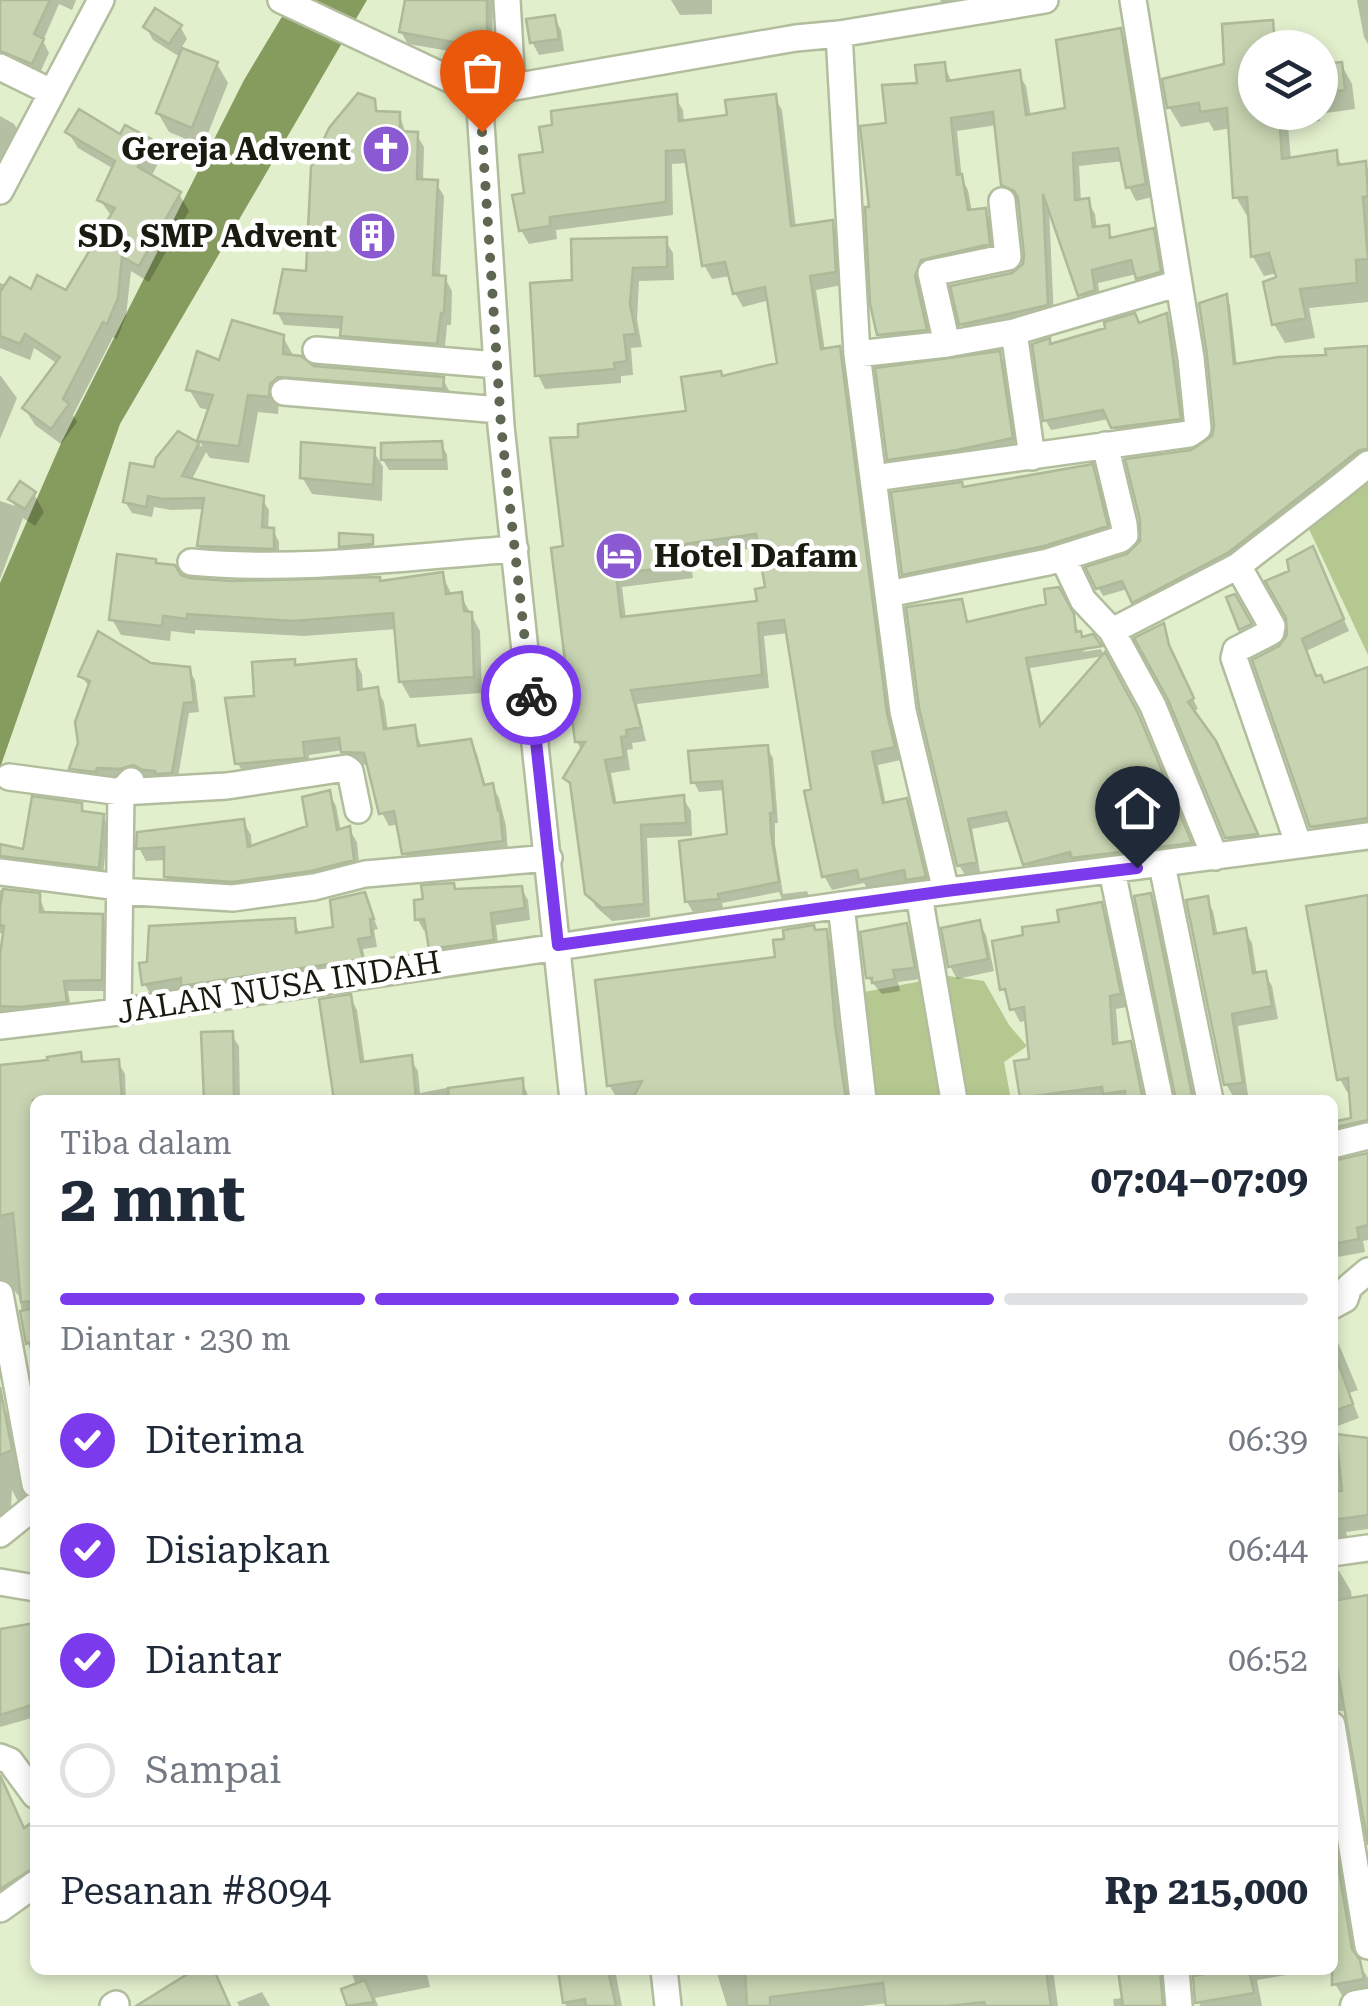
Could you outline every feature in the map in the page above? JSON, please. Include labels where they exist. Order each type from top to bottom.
[{"type":"main road","points":[[1356,2006],[1368,2004]]},
{"type":"street","points":[[0,191],[100,0]]},
{"type":"street","points":[[281,0],[480,92],[1045,0]]},
{"type":"street","points":[[507,0],[512,86]]},
{"type":"street","points":[[874,478],[1189,434],[1198,428],[1191,358],[1133,0]]},
{"type":"street","points":[[839,34],[857,354],[902,711],[946,891]]},
{"type":"street","points":[[0,67],[51,92]]},
{"type":"street","points":[[480,92],[500,410],[573,1095]]},
{"type":"street","points":[[947,344],[932,273],[1008,257],[1002,201]]},
{"type":"street","points":[[857,354],[1014,332],[1176,284]]},
{"type":"street","points":[[1014,332],[1032,457]]},
{"type":"street","points":[[316,350],[497,364]]},
{"type":"street","points":[[284,392],[500,410]]},
{"type":"street","points":[[888,594],[1063,558],[1121,540],[1126,535],[1105,445]]},
{"type":"street","points":[[1112,631],[1238,566],[1368,464]]},
{"type":"street","points":[[191,562],[293,567],[515,548]]},
{"type":"street","points":[[1063,558],[1083,600],[1112,631],[1153,706],[1215,856]]},
{"type":"street","points":[[1238,566],[1272,626],[1271,632],[1236,650],[1234,658],[1298,843]]},
{"type":"street","points":[[8,777],[227,786],[346,768],[350,771],[358,810]]},
{"type":"street","points":[[118,1012],[118,889],[129,783]]},
{"type":"street","name":"JALAN NUSA INDAH","points":[[0,1026],[841,905],[1368,836]]},
{"type":"street","points":[[0,872],[118,889],[233,898],[314,888],[365,874],[549,858]]},
{"type":"street","points":[[1162,865],[1209,1095]]},
{"type":"street","points":[[1112,871],[1159,1095]]},
{"type":"street","points":[[919,895],[953,1095]]},
{"type":"street","points":[[841,905],[862,1095]]},
{"type":"street","points":[[1338,1143],[1368,1136]]},
{"type":"street","points":[[1338,1303],[1345,1299],[1348,1287],[1368,1271]]},
{"type":"street","points":[[0,1294],[30,1457]]},
{"type":"street","points":[[0,1534],[30,1510]]},
{"type":"street","points":[[1338,1552],[1368,1548]]},
{"type":"street","points":[[0,1582],[30,1587]]},
{"type":"street","points":[[0,1757],[10,1761],[30,1788]]},
{"type":"street","points":[[1338,1762],[1368,1946]]},
{"type":"street","points":[[0,1909],[30,1888]]},
{"type":"street","points":[[665,1975],[668,2006]]},
{"type":"street","points":[[1176,1975],[1179,2006]]},
{"type":"shaded area","points":[[292,0],[367,0],[120,424],[0,768],[0,583],[62,441],[244,80]]},
{"type":"shaded area","points":[[1368,469],[1368,655],[1308,527]]},
{"type":"shaded area","points":[[948,976],[984,981],[1009,1025],[1027,1046],[1004,1062],[1010,1095],[863,1095],[854,994]]},
{"type":"building","points":[[0,0],[50,0],[34,34],[44,39],[32,64],[0,51]]},
{"type":"building","points":[[405,0],[487,0],[487,42],[453,42],[399,32]]},
{"type":"building","points":[[155,8],[182,25],[169,44],[143,27]]},
{"type":"building","points":[[555,15],[559,39],[530,43],[526,19]]},
{"type":"building","points":[[1273,20],[1274,30],[1238,30],[1238,130],[1280,130],[1282,159],[1337,150],[1338,165],[1366,161],[1368,196],[1363,197],[1368,259],[1356,260],[1357,283],[1300,289],[1306,318],[1272,325],[1263,282],[1276,277],[1269,253],[1251,257],[1247,197],[1233,198],[1227,108],[1200,112],[1199,103],[1167,108],[1162,79],[1224,64],[1222,24]]},
{"type":"building","points":[[1121,28],[1146,184],[1126,188],[1118,148],[1073,153],[1075,200],[1089,198],[1093,227],[1109,225],[1110,238],[1154,228],[1161,272],[1136,279],[1131,260],[1092,270],[1095,290],[1078,296],[1043,194],[1048,305],[959,325],[950,286],[1012,273],[1023,264],[1024,255],[1018,198],[1014,191],[1001,185],[993,112],[951,118],[957,175],[962,174],[968,210],[986,208],[990,244],[921,260],[915,276],[927,330],[877,335],[870,304],[865,207],[869,207],[860,126],[886,123],[882,85],[917,83],[915,65],[945,62],[947,81],[1020,70],[1026,115],[1065,108],[1056,40]]},
{"type":"building","points":[[182,48],[218,62],[192,128],[156,113]]},
{"type":"building","points":[[1338,62],[1342,62],[1345,90],[1338,91]]},
{"type":"building","points":[[358,93],[375,99],[376,111],[400,112],[400,131],[418,132],[417,179],[438,180],[433,275],[446,276],[437,344],[340,336],[342,317],[274,313],[283,269],[306,271],[311,167],[329,128]]},
{"type":"building","points":[[677,94],[679,121],[727,115],[725,100],[776,94],[791,226],[833,220],[836,272],[810,276],[821,349],[840,346],[887,713],[895,747],[872,752],[883,803],[907,798],[926,877],[906,880],[904,870],[859,880],[857,870],[822,877],[804,791],[811,789],[784,620],[758,623],[762,675],[631,690],[641,727],[626,730],[627,736],[621,737],[624,757],[605,760],[614,803],[684,795],[686,823],[641,825],[644,904],[602,908],[585,894],[570,783],[563,778],[585,742],[575,742],[551,548],[563,546],[550,438],[578,437],[578,424],[686,411],[681,377],[721,371],[722,376],[777,363],[765,287],[733,294],[725,262],[702,266],[684,150],[666,151],[666,202],[550,217],[550,226],[519,231],[512,195],[524,193],[519,155],[543,152],[539,127],[552,125],[551,111]],"holes":[[[756,534],[765,587],[755,589],[757,601],[621,617],[616,574],[687,565],[684,544]]]},
{"type":"building","points":[[79,109],[120,134],[125,125],[153,140],[138,167],[181,192],[139,266],[122,257],[118,298],[63,399],[69,404],[51,429],[22,408],[60,357],[25,334],[20,344],[0,336],[0,292],[10,277],[31,289],[37,275],[66,290],[115,208],[97,200],[115,161],[65,132]]},
{"type":"building","points":[[667,237],[667,267],[633,268],[630,304],[636,334],[624,335],[627,361],[614,363],[615,369],[535,376],[530,283],[572,280],[571,239]]},
{"type":"building","points":[[1227,294],[1234,364],[1326,355],[1325,349],[1368,346],[1368,448],[1358,451],[1229,552],[1132,603],[1122,581],[1096,589],[1085,567],[1127,554],[1140,541],[1140,520],[1125,459],[1191,450],[1212,436],[1199,303]]},
{"type":"building","points":[[1135,313],[1139,323],[1167,313],[1181,419],[1111,428],[1103,410],[1043,421],[1032,344],[1050,338],[1050,344],[1105,328],[1104,322]]},
{"type":"building","points":[[232,320],[284,335],[283,354],[301,356],[314,366],[444,377],[443,389],[278,377],[270,384],[269,397],[248,395],[239,446],[197,441],[213,395],[186,390],[197,351],[219,360]]},
{"type":"building","points":[[1000,351],[1013,438],[887,460],[875,368]]},
{"type":"building","points":[[178,431],[199,443],[182,476],[264,496],[262,527],[274,528],[274,549],[197,546],[204,498],[148,496],[146,507],[123,502],[130,463],[154,467],[156,458]]},
{"type":"building","points":[[442,441],[444,460],[381,460],[381,443]]},
{"type":"building","points":[[301,442],[375,448],[373,485],[300,478]]},
{"type":"building","points":[[1093,464],[1108,526],[1044,546],[902,575],[891,492],[962,482],[963,487]]},
{"type":"building","points":[[20,481],[36,492],[25,509],[8,499]]},
{"type":"building","points":[[339,533],[373,535],[373,544],[339,547]]},
{"type":"building","points":[[1313,546],[1344,619],[1302,639],[1316,676],[1321,675],[1324,683],[1368,667],[1368,818],[1310,827],[1252,660],[1279,646],[1287,635],[1286,618],[1265,581],[1289,571],[1287,560]]},
{"type":"building","points":[[117,554],[175,565],[181,575],[189,578],[231,581],[380,577],[380,581],[443,572],[446,594],[462,592],[464,611],[472,612],[474,677],[399,682],[393,613],[294,621],[187,614],[187,619],[163,616],[162,626],[109,620]]},
{"type":"building","points":[[1059,587],[1074,614],[1076,632],[1081,631],[1082,637],[1093,634],[1102,646],[1026,658],[1040,726],[1105,652],[1138,713],[1192,843],[1072,858],[1070,852],[1023,865],[1006,812],[968,819],[977,862],[957,866],[919,708],[906,607],[962,599],[967,622],[1046,604],[1044,589]]},
{"type":"building","points":[[1235,594],[1252,624],[1239,630],[1226,597]]},
{"type":"building","points":[[1164,623],[1169,645],[1194,698],[1188,702],[1216,741],[1258,834],[1225,838],[1168,700],[1134,638]]},
{"type":"building","points":[[98,631],[151,663],[190,667],[194,702],[184,703],[172,773],[156,774],[133,765],[97,768],[96,772],[69,769],[78,743],[75,722],[90,681],[78,676]]},
{"type":"building","points":[[295,659],[295,665],[356,659],[358,690],[378,687],[384,729],[415,725],[418,746],[471,739],[484,785],[493,783],[503,841],[402,854],[394,811],[379,814],[364,753],[341,752],[339,738],[303,742],[305,758],[235,764],[225,698],[254,696],[252,662]]},
{"type":"building","points":[[768,745],[774,813],[770,813],[771,832],[779,882],[718,894],[719,899],[685,902],[679,841],[727,834],[722,781],[691,783],[688,751]]},
{"type":"building","points":[[330,790],[337,830],[350,826],[354,860],[311,871],[232,882],[164,877],[164,847],[136,849],[137,832],[244,819],[248,847],[307,826],[302,797]]},
{"type":"building","points":[[32,796],[82,803],[82,811],[104,814],[99,868],[0,856],[0,844],[23,849]]},
{"type":"building","points":[[454,883],[455,889],[522,886],[525,908],[491,913],[494,940],[429,949],[424,919],[415,920],[414,900],[423,899],[421,885]]},
{"type":"building","points":[[3,889],[40,893],[40,912],[103,914],[102,980],[64,981],[67,1002],[0,1006]]},
{"type":"building","points":[[365,892],[374,919],[370,919],[372,937],[358,939],[363,959],[181,986],[181,978],[142,985],[139,963],[147,962],[149,926],[295,918],[296,933],[333,927],[330,900]]},
{"type":"building","points":[[1151,893],[1192,1095],[1175,1095],[1134,896]]},
{"type":"building","points":[[1368,895],[1368,1120],[1338,1127],[1338,1121],[1351,1118],[1348,1078],[1337,1080],[1306,906]]},
{"type":"building","points":[[1208,896],[1214,934],[1246,928],[1253,973],[1266,971],[1272,1006],[1232,1014],[1243,1083],[1224,1085],[1186,900]]},
{"type":"building","points":[[1102,902],[1121,994],[1110,996],[1113,1044],[1131,1041],[1142,1095],[1125,1095],[1125,1091],[1103,1094],[1102,1087],[1020,1095],[1014,1061],[1029,1059],[1024,1007],[1010,1010],[1005,989],[1000,990],[992,941],[1023,935],[1022,927],[1059,922],[1057,910]]},
{"type":"building","points":[[980,920],[988,959],[948,967],[941,928]]},
{"type":"building","points":[[907,923],[915,968],[893,970],[895,979],[872,983],[872,978],[866,978],[860,932]]},
{"type":"building","points":[[814,925],[815,930],[827,929],[845,1095],[635,1095],[642,1081],[607,1086],[595,980],[775,957],[773,940],[784,939],[783,930]]},
{"type":"building","points":[[351,994],[361,1062],[412,1055],[416,1095],[333,1095],[319,999]]},
{"type":"building","points":[[233,1031],[234,1095],[204,1095],[201,1032]]},
{"type":"building","points":[[81,1052],[82,1062],[119,1059],[122,1095],[30,1095],[30,1301],[21,1302],[13,1213],[0,1216],[0,1065],[48,1060],[47,1057]]},
{"type":"building","points":[[523,1078],[524,1095],[449,1095],[448,1088]]},
{"type":"building","points":[[1368,1153],[1368,1225],[1357,1228],[1359,1239],[1338,1243],[1338,1160]]},
{"type":"building","points":[[30,1309],[30,1342],[26,1344],[20,1311]]},
{"type":"building","points":[[1338,1362],[1353,1404],[1338,1410]]},
{"type":"building","points":[[0,1387],[12,1450],[0,1455]]},
{"type":"building","points":[[1338,1434],[1368,1438],[1368,1515],[1338,1519],[1338,1491],[1342,1491]]},
{"type":"building","points":[[1368,1595],[1368,1845],[1338,1672],[1338,1600]]},
{"type":"building","points":[[30,1624],[30,1706],[0,1715],[0,1629]]},
{"type":"building","points":[[0,1775],[24,1828],[30,1824],[30,1870],[0,1889]]},
{"type":"building","points":[[1338,1865],[1352,1949],[1360,1960],[1364,1979],[1332,1985],[1332,1975],[1338,1975]]},
{"type":"building","points":[[186,1975],[216,1975],[230,2006],[136,2006]]},
{"type":"building","points":[[559,1975],[609,1975],[616,2006],[586,2006],[585,1999],[563,2003]]},
{"type":"building","points":[[745,1975],[1047,1975],[1051,2006],[985,2006],[984,2002],[886,2006],[883,1983],[770,1997],[770,2006],[747,2006]]},
{"type":"building","points":[[1119,1975],[1160,1975],[1163,2006],[1123,2006]]},
{"type":"building","points":[[1250,1975],[1254,1993],[1195,2003],[1193,1976]]},
{"type":"building","points":[[365,1980],[374,2002],[347,2006],[341,1989]]},
{"type":"way so far","points":[[482,132],[501,426],[531,695]]},
{"type":"place","name":"Gereja Advent","points":[[386,149]]},
{"type":"place","name":"SD, SMP Advent","points":[[372,236]]},
{"type":"place","name":"Hotel Dafam","points":[[619,556]]},
{"type":"route","points":[[531,695],[558,945],[1137,868]]}]
